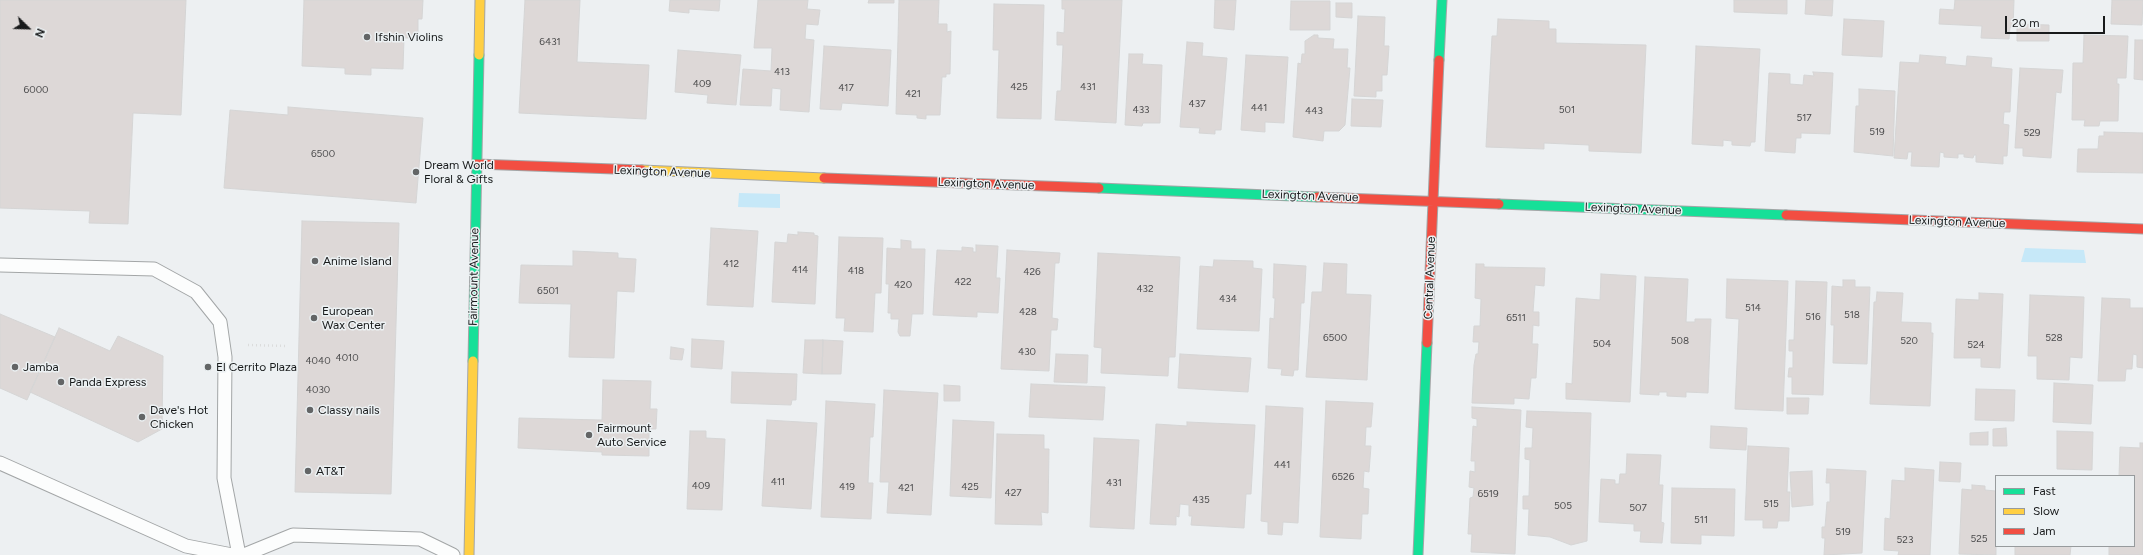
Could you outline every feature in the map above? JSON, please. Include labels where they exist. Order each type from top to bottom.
[{"type":"street","name":"Fairmount Avenue","points":[[469,555],[480,0]]},
{"type":"street","name":"Central Avenue","points":[[1418,555],[1442,0]]},
{"type":"street","name":"Lexington Avenue","points":[[476,164],[2143,229]]},
{"type":"lane","points":[[0,265],[154,270],[196,292],[220,322],[225,357],[224,478],[239,555]]},
{"type":"lane","points":[[0,463],[186,546],[232,555]]},
{"type":"lane","points":[[244,555],[293,535],[420,539],[453,555]]},
{"type":"path","points":[[223,344],[288,346]]},
{"type":"shaded area","points":[[739,193],[780,194],[780,208],[738,207]]},
{"type":"shaded area","points":[[2025,248],[2084,250],[2086,263],[2021,262]]},
{"type":"building","points":[[0,0],[186,0],[181,115],[133,113],[128,224],[89,223],[90,211],[0,208]]},
{"type":"building","points":[[304,0],[423,0],[422,19],[418,19],[418,38],[404,38],[403,69],[371,68],[371,75],[345,74],[345,68],[302,66]]},
{"type":"building","points":[[525,0],[580,0],[577,62],[649,65],[646,119],[519,113]]},
{"type":"building","points":[[670,0],[720,0],[719,11],[689,9],[689,13],[669,11]]},
{"type":"building","points":[[758,0],[808,0],[807,9],[820,10],[818,25],[806,24],[805,39],[814,40],[809,112],[780,110],[781,89],[772,88],[771,106],[740,105],[743,69],[771,71],[772,48],[754,48]]},
{"type":"building","points":[[869,0],[894,0],[894,3],[868,3]]},
{"type":"building","points":[[899,0],[939,0],[938,24],[947,24],[947,32],[951,31],[950,74],[946,74],[946,77],[942,77],[940,115],[926,115],[926,119],[917,118],[917,115],[896,114]]},
{"type":"building","points":[[1062,0],[1122,0],[1116,123],[1055,120],[1057,91],[1061,91],[1063,45],[1057,45],[1057,32],[1064,33],[1065,9],[1062,9]]},
{"type":"building","points":[[1215,0],[1236,0],[1234,30],[1214,28]]},
{"type":"building","points":[[1734,0],[1787,0],[1787,14],[1734,12]]},
{"type":"building","points":[[1806,0],[1833,0],[1832,16],[1805,14]]},
{"type":"building","points":[[1955,0],[2014,0],[2013,28],[2010,27],[2009,39],[1981,38],[1982,26],[1939,24],[1940,9],[1954,10]]},
{"type":"building","points":[[2112,0],[2143,0],[2142,25],[2111,24]]},
{"type":"building","points":[[1291,1],[1330,1],[1330,30],[1290,30]]},
{"type":"building","points":[[1336,3],[1352,3],[1352,18],[1336,17]]},
{"type":"building","points":[[994,4],[1044,5],[1041,119],[997,118],[999,50],[993,50]]},
{"type":"building","points":[[1358,16],[1385,17],[1384,46],[1389,46],[1387,75],[1382,75],[1382,91],[1376,91],[1376,97],[1354,96]]},
{"type":"building","points":[[1498,19],[1549,21],[1549,29],[1556,29],[1556,43],[1646,45],[1641,153],[1589,151],[1589,145],[1544,143],[1544,149],[1486,147],[1492,36],[1497,36]]},
{"type":"building","points":[[1844,19],[1884,21],[1882,57],[1842,55]]},
{"type":"building","points":[[2017,24],[2049,25],[2049,41],[2017,41]]},
{"type":"building","points":[[1314,35],[1318,35],[1318,38],[1334,39],[1333,49],[1348,49],[1347,68],[1350,68],[1345,125],[1339,131],[1324,131],[1323,141],[1293,137],[1298,63],[1301,64],[1302,54],[1305,54],[1305,41]]},
{"type":"building","points":[[2084,35],[2128,36],[2126,78],[2117,78],[2117,84],[2119,84],[2118,121],[2100,121],[2099,126],[2084,126],[2085,120],[2072,120],[2073,63],[2083,63]]},
{"type":"building","points":[[2135,40],[2143,40],[2143,80],[2134,79]]},
{"type":"building","points":[[1187,42],[1203,43],[1202,56],[1227,58],[1221,130],[1215,130],[1215,134],[1199,133],[1200,128],[1180,127]]},
{"type":"building","points":[[824,46],[891,50],[888,106],[842,103],[841,110],[820,109]]},
{"type":"building","points":[[1696,46],[1760,49],[1755,142],[1751,142],[1750,146],[1732,145],[1732,141],[1723,140],[1723,146],[1692,144]]},
{"type":"building","points":[[678,50],[741,55],[736,105],[707,103],[708,95],[675,92]]},
{"type":"building","points":[[1129,54],[1143,54],[1142,64],[1162,65],[1160,123],[1143,123],[1142,126],[1125,125]]},
{"type":"building","points":[[1246,55],[1288,57],[1284,123],[1265,122],[1265,132],[1241,130]]},
{"type":"building","points":[[1920,55],[1946,57],[1945,64],[1966,66],[1967,56],[1992,58],[1991,67],[2012,69],[2010,112],[2004,112],[2003,124],[2009,125],[2007,156],[2003,156],[2003,164],[1976,162],[1976,155],[1974,155],[1973,158],[1964,157],[1964,154],[1958,154],[1958,158],[1944,157],[1944,153],[1940,152],[1939,167],[1911,166],[1912,152],[1908,152],[1907,159],[1894,158],[1900,62],[1919,63]]},
{"type":"building","points":[[2020,68],[2063,70],[2061,93],[2056,92],[2051,158],[2023,156],[2023,148],[2015,148]]},
{"type":"building","points":[[1813,72],[1833,73],[1830,134],[1801,133],[1801,138],[1796,138],[1795,153],[1765,151],[1769,73],[1790,74],[1790,84],[1803,85],[1804,75],[1814,76]]},
{"type":"building","points":[[1859,89],[1895,91],[1893,156],[1854,152],[1856,106],[1859,106]]},
{"type":"building","points":[[1352,99],[1383,100],[1381,127],[1351,126]]},
{"type":"building","points":[[288,107],[423,118],[416,203],[224,188],[230,110],[288,115]]},
{"type":"building","points":[[2104,132],[2143,133],[2143,173],[2077,172],[2078,149],[2098,149],[2099,136],[2104,136]]},
{"type":"building","points":[[302,221],[399,223],[391,494],[295,492]]},
{"type":"building","points":[[711,228],[758,231],[753,307],[707,305]]},
{"type":"building","points":[[798,232],[814,233],[814,235],[818,236],[815,304],[772,302],[775,242],[787,243],[788,234],[798,235]]},
{"type":"building","points":[[839,237],[883,238],[881,293],[875,293],[873,332],[844,331],[845,318],[836,318]]},
{"type":"building","points":[[901,240],[911,241],[911,249],[925,249],[923,314],[912,314],[910,336],[900,336],[898,332],[899,319],[891,319],[891,313],[888,313],[889,284],[886,284],[887,248],[901,249]]},
{"type":"building","points":[[976,245],[998,246],[996,278],[1000,278],[998,313],[977,312],[977,317],[933,315],[937,250],[962,251],[962,247],[973,248],[973,252],[976,252]]},
{"type":"building","points":[[1007,250],[1060,253],[1059,263],[1055,263],[1052,318],[1058,319],[1057,330],[1051,330],[1049,371],[1001,369]]},
{"type":"building","points":[[573,251],[618,253],[618,258],[636,259],[634,292],[617,291],[614,358],[569,357],[571,304],[519,303],[521,265],[573,266]]},
{"type":"building","points":[[1098,253],[1180,257],[1175,357],[1169,357],[1168,376],[1101,373],[1102,348],[1094,347]]},
{"type":"building","points":[[1214,260],[1253,261],[1253,268],[1262,269],[1259,331],[1197,329],[1200,266],[1213,267]]},
{"type":"building","points":[[1324,263],[1347,264],[1346,294],[1371,295],[1367,380],[1306,377],[1312,292],[1322,292]]},
{"type":"building","points":[[1274,264],[1306,266],[1304,303],[1301,303],[1298,370],[1294,370],[1293,376],[1281,375],[1282,369],[1268,368],[1270,318],[1274,319]]},
{"type":"building","points":[[1476,264],[1484,264],[1484,267],[1545,268],[1544,286],[1535,285],[1533,312],[1539,312],[1539,326],[1533,325],[1532,344],[1538,344],[1536,378],[1531,378],[1529,399],[1514,398],[1514,404],[1472,403],[1474,365],[1476,354],[1478,354],[1479,342],[1473,342],[1474,326],[1480,326],[1481,299],[1475,298]]},
{"type":"building","points":[[1601,274],[1636,276],[1630,402],[1566,399],[1566,383],[1572,384],[1576,298],[1600,300]]},
{"type":"building","points":[[1645,277],[1688,279],[1686,322],[1695,322],[1695,319],[1711,319],[1708,393],[1686,392],[1686,397],[1667,396],[1667,392],[1659,392],[1659,395],[1640,394]]},
{"type":"building","points":[[1727,279],[1788,281],[1783,411],[1735,409],[1739,319],[1726,318]]},
{"type":"building","points":[[1843,280],[1855,280],[1855,287],[1870,287],[1867,364],[1833,363],[1834,325],[1831,325],[1832,286],[1843,287]]},
{"type":"building","points":[[1796,281],[1827,282],[1823,395],[1792,394],[1792,377],[1788,377],[1789,368],[1793,368],[1793,351],[1789,351],[1789,340],[1794,340]]},
{"type":"building","points":[[1877,292],[1903,293],[1901,322],[1931,323],[1931,333],[1933,333],[1930,406],[1870,404],[1874,302],[1876,302]]},
{"type":"building","points":[[1979,293],[2003,294],[2000,368],[1981,367],[1981,358],[1954,358],[1956,299],[1979,300]]},
{"type":"building","points":[[2030,295],[2084,297],[2082,358],[2070,357],[2069,380],[2037,379],[2037,356],[2028,356]]},
{"type":"building","points":[[2102,298],[2130,299],[2130,308],[2143,308],[2143,368],[2137,367],[2137,355],[2133,354],[2132,369],[2126,369],[2125,381],[2098,381]]},
{"type":"building","points":[[0,314],[55,337],[27,400],[0,388]]},
{"type":"building","points":[[59,328],[110,351],[118,336],[163,356],[162,429],[138,442],[30,392]]},
{"type":"building","points":[[692,339],[724,341],[722,369],[691,367]]},
{"type":"building","points":[[805,340],[823,340],[822,374],[803,373]]},
{"type":"building","points":[[823,340],[843,341],[841,374],[822,374]]},
{"type":"building","points":[[671,347],[684,349],[682,360],[670,359]]},
{"type":"building","points":[[1056,354],[1088,355],[1087,383],[1054,382]]},
{"type":"building","points":[[1180,354],[1251,358],[1248,392],[1178,388]]},
{"type":"building","points":[[732,372],[797,374],[796,400],[792,400],[791,405],[731,403]]},
{"type":"building","points":[[603,380],[651,381],[650,409],[657,409],[656,429],[649,429],[649,456],[602,455],[602,452],[518,448],[519,418],[602,420]]},
{"type":"building","points":[[2054,383],[2093,385],[2091,424],[2053,422]]},
{"type":"building","points":[[1031,384],[1105,387],[1103,420],[1029,417]]},
{"type":"building","points":[[944,385],[960,386],[960,401],[944,401]]},
{"type":"building","points":[[1976,389],[2015,390],[2014,421],[1975,420]]},
{"type":"building","points":[[884,390],[938,393],[931,515],[887,513],[889,482],[880,482]]},
{"type":"building","points":[[1787,398],[1809,398],[1808,414],[1787,414]]},
{"type":"building","points":[[826,401],[875,404],[873,437],[870,437],[868,483],[873,483],[871,519],[821,517]]},
{"type":"building","points":[[1326,401],[1373,403],[1371,427],[1366,427],[1365,446],[1371,446],[1369,472],[1364,471],[1363,488],[1369,489],[1368,514],[1362,514],[1361,539],[1320,537]]},
{"type":"building","points":[[1266,406],[1303,408],[1298,523],[1283,522],[1282,535],[1268,534],[1268,522],[1261,521]]},
{"type":"building","points":[[1472,407],[1521,410],[1515,554],[1471,552],[1472,534],[1468,534],[1470,498],[1473,497],[1474,488],[1469,487],[1470,471],[1475,472],[1475,461],[1471,461],[1473,426],[1477,427],[1477,419],[1472,418]]},
{"type":"building","points":[[1527,411],[1591,413],[1587,541],[1571,545],[1550,537],[1528,535],[1529,509],[1523,509],[1523,496],[1529,496],[1530,460],[1525,459],[1525,448],[1532,448],[1533,428],[1526,427]]},
{"type":"building","points":[[767,420],[817,423],[811,509],[762,506]]},
{"type":"building","points":[[953,420],[994,422],[991,498],[950,496]]},
{"type":"building","points":[[1187,422],[1255,425],[1251,494],[1246,494],[1244,528],[1191,525],[1192,516],[1189,516],[1189,505],[1180,504],[1179,517],[1176,516],[1176,525],[1150,524],[1156,424],[1187,426]]},
{"type":"building","points":[[1711,426],[1747,428],[1746,450],[1710,448]]},
{"type":"building","points":[[2006,428],[2007,446],[1993,446],[1993,429]]},
{"type":"building","points":[[690,431],[706,431],[706,438],[725,439],[722,510],[687,509]]},
{"type":"building","points":[[2057,431],[2093,432],[2092,470],[2057,469]]},
{"type":"building","points":[[1988,432],[1988,445],[1970,445],[1970,433]]},
{"type":"building","points":[[997,434],[1044,435],[1044,449],[1049,449],[1048,513],[1041,512],[1042,525],[995,524]]},
{"type":"building","points":[[1094,438],[1139,440],[1134,529],[1090,527]]},
{"type":"building","points":[[2140,443],[2143,443],[2143,555],[2109,555],[2109,547],[2135,547],[2135,475],[2119,475],[2120,447],[2140,448]]},
{"type":"building","points":[[1748,446],[1789,448],[1787,492],[1790,492],[1789,521],[1778,521],[1777,528],[1763,528],[1763,520],[1745,520]]},
{"type":"building","points":[[1627,454],[1661,455],[1659,485],[1663,485],[1661,522],[1664,523],[1662,543],[1640,542],[1641,531],[1634,531],[1634,524],[1599,522],[1601,479],[1615,480],[1615,484],[1619,484],[1620,474],[1626,474]]},
{"type":"building","points":[[1940,462],[1961,463],[1960,482],[1939,481]]},
{"type":"building","points":[[1905,468],[1934,470],[1930,555],[1898,555],[1899,551],[1884,550],[1885,518],[1890,519],[1892,480],[1905,481]]},
{"type":"building","points":[[1827,469],[1866,471],[1862,553],[1824,555],[1825,538],[1822,538],[1822,527],[1825,527],[1827,502],[1830,502],[1830,483],[1826,483]]},
{"type":"building","points":[[1812,471],[1813,505],[1792,507],[1790,472]]},
{"type":"building","points":[[1972,485],[1985,486],[1985,490],[1995,491],[1996,555],[1959,554],[1962,489],[1972,490]]},
{"type":"building","points":[[1672,488],[1735,489],[1734,536],[1701,535],[1701,544],[1671,543]]},
{"type":"building","points":[[2015,547],[2071,547],[2070,555],[2015,555]]},
{"type":"traffic: fast","points":[[1439,60],[1442,0]]},
{"type":"traffic: fast","points":[[473,361],[479,55]]},
{"type":"traffic: fast","points":[[1099,188],[1317,197]]},
{"type":"traffic: fast","points":[[1499,204],[1786,215]]},
{"type":"traffic: fast","points":[[1418,555],[1427,343]]},
{"type":"traffic: slow","points":[[479,55],[480,0]]},
{"type":"traffic: slow","points":[[642,170],[824,178]]},
{"type":"traffic: slow","points":[[469,555],[473,361]]},
{"type":"traffic: jam","points":[[1427,343],[1439,60]]},
{"type":"traffic: jam","points":[[476,164],[642,170]]},
{"type":"traffic: jam","points":[[824,178],[1099,188]]},
{"type":"traffic: jam","points":[[1317,197],[1499,204]]},
{"type":"traffic: jam","points":[[1786,215],[2143,229]]},
{"type":"place","name":"Ifshin Violins","points":[[367,37]]},
{"type":"place","name":"Dream World Floral & Gifts","points":[[416,172]]},
{"type":"place","name":"Anime Island","points":[[315,261]]},
{"type":"place","name":"European Wax Center","points":[[314,318]]},
{"type":"place","name":"Jamba","points":[[15,367]]},
{"type":"place","name":"El Cerrito Plaza","points":[[208,367]]},
{"type":"place","name":"Panda Express","points":[[61,382]]},
{"type":"place","name":"Classy nails","points":[[310,410]]},
{"type":"place","name":"Dave's Hot Chicken","points":[[142,417]]},
{"type":"place","name":"Fairmount Auto Service","points":[[589,435]]},
{"type":"place","name":"AT&T","points":[[308,471]]}]
